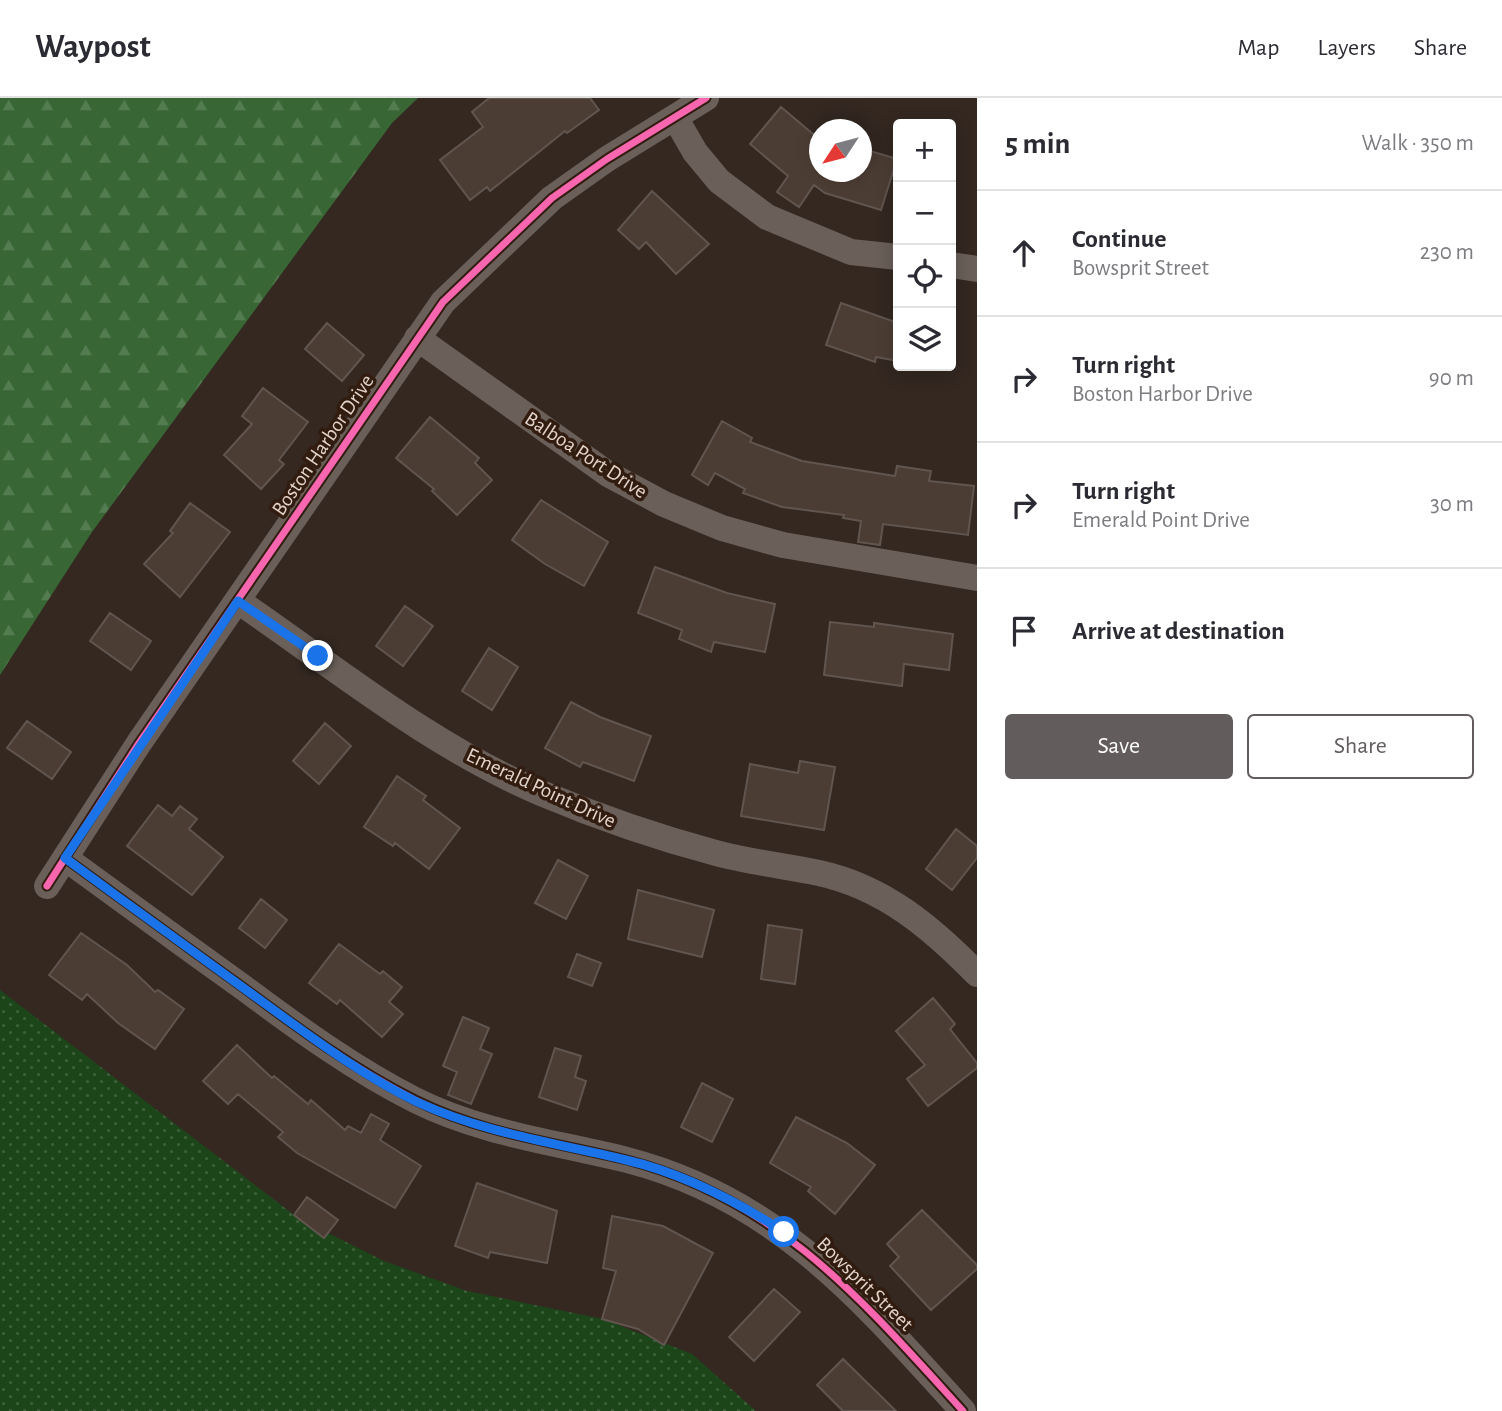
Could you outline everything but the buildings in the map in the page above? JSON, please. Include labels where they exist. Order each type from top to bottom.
[{"type":"street","name":"Boston Harbor Drive","points":[[47,886],[443,302],[552,198],[607,159],[677,119],[706,98]]},
{"type":"street","points":[[677,119],[695,152],[719,181],[767,217],[851,252],[893,256]]},
{"type":"street","points":[[956,266],[977,269]]},
{"type":"street","name":"Balboa Port Drive","points":[[417,338],[608,474],[664,504],[722,528],[783,545],[977,578]]},
{"type":"street","name":"Emerald Point Drive","points":[[238,601],[383,703],[453,746],[538,791],[640,831],[718,854],[850,882],[885,899],[926,925],[977,974]]},
{"type":"street","name":"Bowsprit Street","points":[[65,858],[312,1038],[363,1073],[418,1102],[475,1125],[523,1139],[627,1160],[670,1174],[754,1213],[816,1257],[963,1411]]},
{"type":"green space","points":[[0,98],[418,98],[392,123],[92,532],[0,675]]},
{"type":"green space","points":[[0,990],[298,1218],[384,1261],[467,1291],[603,1319],[692,1354],[756,1411],[0,1411]]},
{"type":"cycle path","points":[[47,886],[139,743],[443,302],[552,198],[607,159],[706,98]]},
{"type":"cycle path","points":[[65,858],[306,1033],[370,1075],[415,1100],[441,1112],[493,1129],[627,1160],[681,1177],[729,1200],[814,1259],[853,1294],[963,1411]]},
{"type":"route","points":[[318,656],[238,601],[139,743],[65,858],[312,1038],[363,1073],[418,1102],[475,1125],[535,1142],[627,1160],[670,1174],[711,1191],[784,1232]]}]
